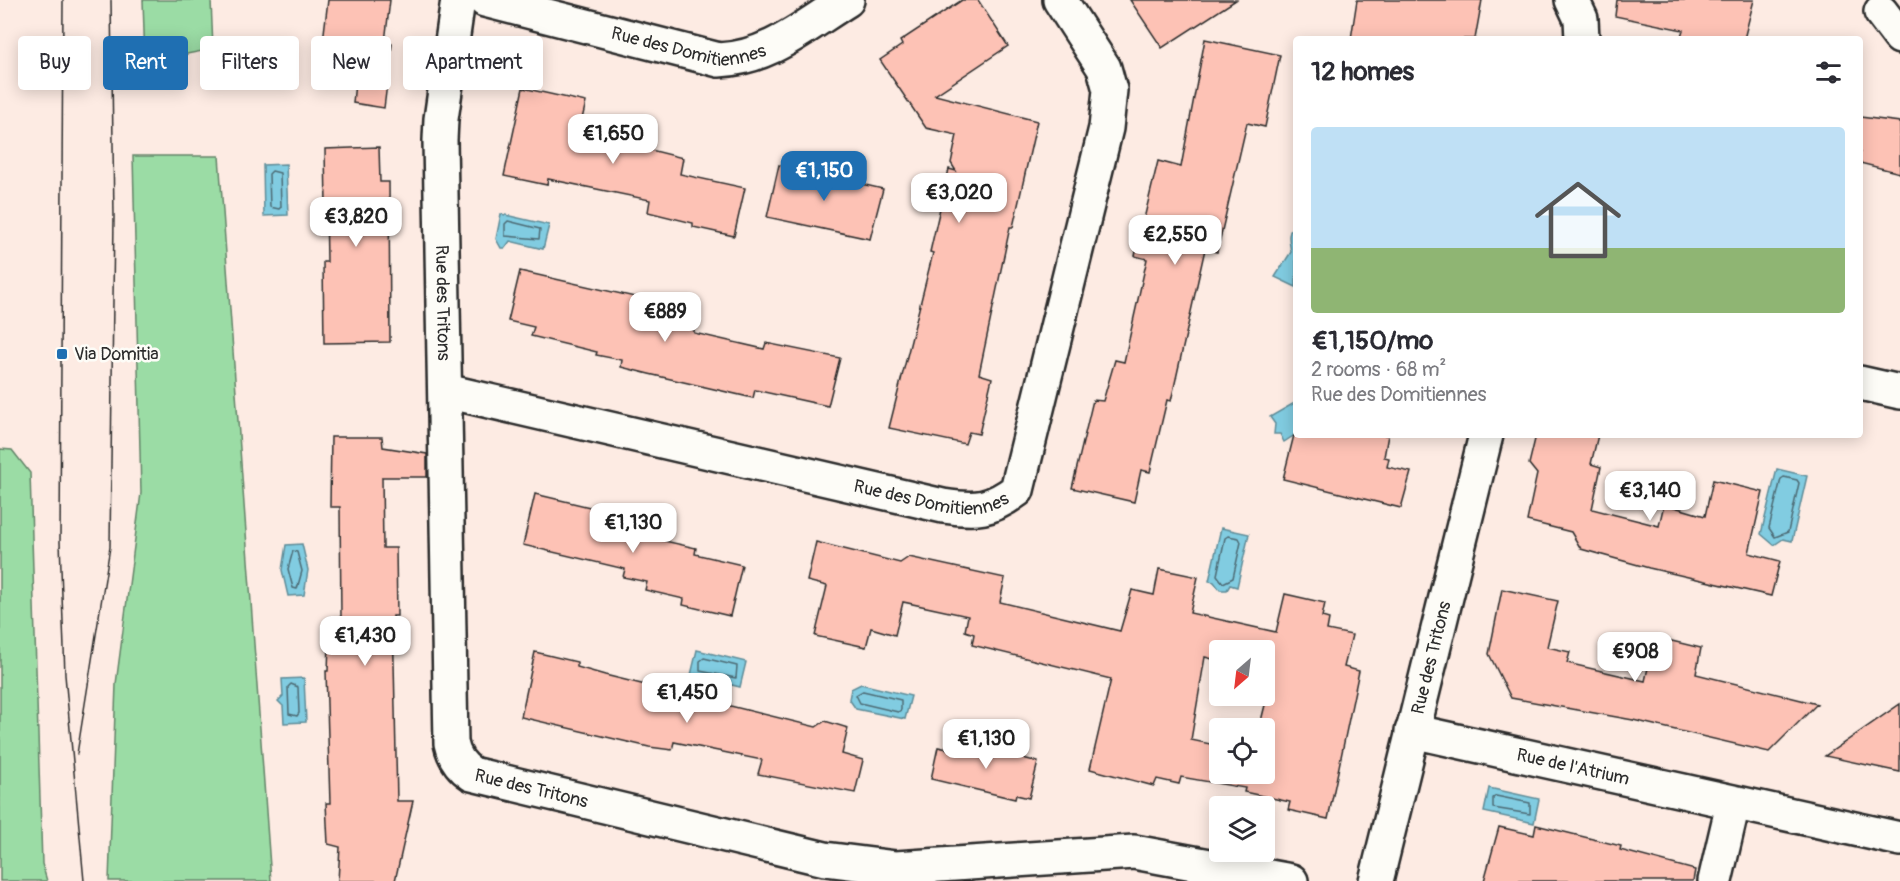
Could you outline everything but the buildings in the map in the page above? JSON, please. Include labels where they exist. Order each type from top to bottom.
[{"type":"street","name":"Rue des Tritons","points":[[458,0],[441,119],[451,743],[458,761],[472,774],[825,859],[884,867],[1134,852],[1291,881]]},
{"type":"street","name":"Rue des Domitiennes","points":[[484,0],[719,60],[743,59],[766,51],[847,0]]},
{"type":"street","name":"Rue des Domitiennes","points":[[446,391],[943,506],[974,510],[999,503],[1017,490],[1106,128],[1110,90],[1104,68],[1060,0]]},
{"type":"street","points":[[1572,0],[1581,19],[1582,36]]},
{"type":"street","points":[[1863,384],[1900,392]]},
{"type":"street","name":"Rue des Tritons","points":[[1376,881],[1485,438]]},
{"type":"street","name":"Rue de l'Atrium","points":[[1412,731],[1733,804],[1900,839]]},
{"type":"street","points":[[1715,881],[1733,804]]},
{"type":"green space","points":[[143,0],[211,0],[212,36],[200,36],[200,51],[188,54],[188,36],[144,36]]},
{"type":"green space","points":[[133,156],[219,156],[271,881],[109,881],[116,684],[141,493]]},
{"type":"green space","points":[[0,449],[12,450],[30,473],[42,864],[47,881],[0,881]]},
{"type":"water","points":[[286,164],[288,215],[264,216],[263,165]]},
{"type":"water","points":[[501,214],[549,225],[543,249],[510,241],[505,248],[501,248],[496,239]]},
{"type":"water","points":[[1293,226],[1293,286],[1275,277],[1291,252],[1289,233]]},
{"type":"water","points":[[1293,404],[1293,436],[1284,442],[1280,434],[1274,434],[1275,424],[1270,417]]},
{"type":"water","points":[[1777,469],[1807,476],[1792,541],[1783,539],[1774,545],[1761,534]]},
{"type":"water","points":[[1221,528],[1249,534],[1237,587],[1230,585],[1227,590],[1220,590],[1214,582],[1209,581]]},
{"type":"water","points":[[302,544],[308,570],[304,595],[288,596],[282,570],[286,545]]},
{"type":"water","points":[[697,650],[746,662],[740,687],[691,675]]},
{"type":"water","points":[[304,678],[306,722],[284,723],[283,706],[278,701],[283,696],[282,679]]},
{"type":"water","points":[[861,684],[911,696],[905,719],[856,709],[849,699],[851,689]]},
{"type":"water","points":[[1489,788],[1539,799],[1534,823],[1484,812]]},
{"type":"tram line","points":[[63,0],[60,542],[65,675],[84,881]]},
{"type":"tram line","points":[[77,754],[110,547],[114,217],[111,0]]},
{"type":"place","name":"Via Domitia","points":[[62,354]]}]
